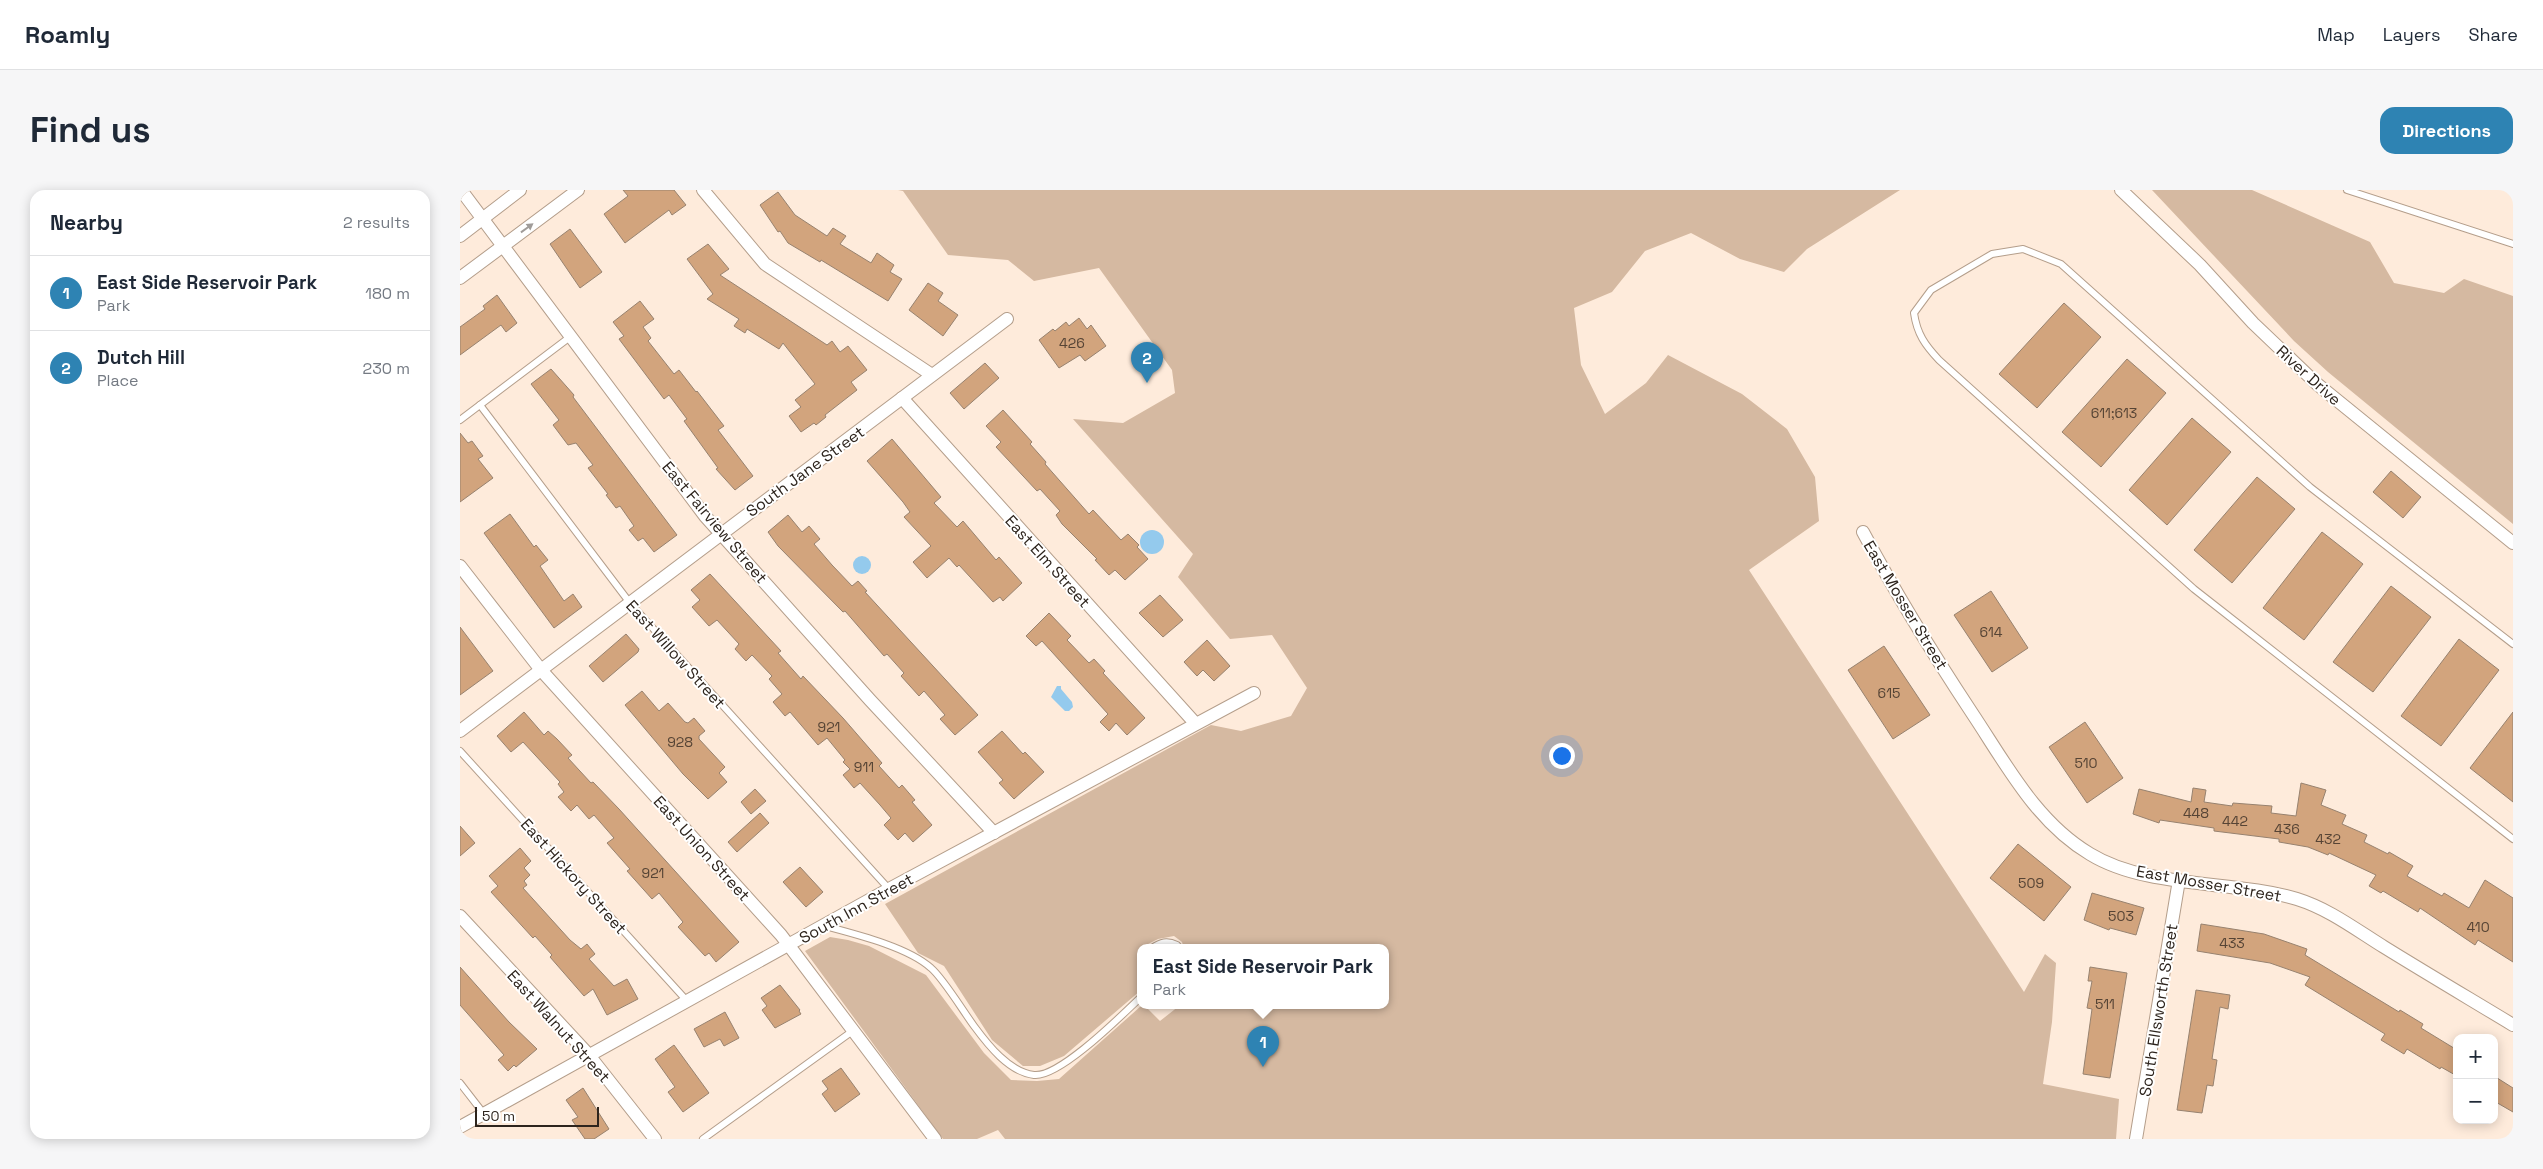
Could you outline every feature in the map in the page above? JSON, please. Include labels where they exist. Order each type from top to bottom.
[{"type":"street","name":"East Fairview Street","points":[[462,190],[570,337],[720,533],[870,700],[994,833]]},
{"type":"street","points":[[460,236],[520,190]]},
{"type":"street","points":[[460,278],[578,190]]},
{"type":"street","points":[[703,190],[765,264],[932,375]]},
{"type":"street","name":"River Drive","points":[[2121,190],[2200,265],[2253,323],[2317,384],[2513,543]]},
{"type":"street","name":"South Jane Street","points":[[460,731],[720,533],[834,452],[932,375],[1008,319]]},
{"type":"street","name":"East Elm Street","points":[[902,398],[1195,723]]},
{"type":"street","name":"East Mosser Street","points":[[1863,532],[1893,589],[2031,801],[2050,823],[2091,855],[2123,868],[2179,880],[2275,894],[2321,908],[2513,1025]]},
{"type":"street","name":"East Union Street","points":[[460,566],[541,670],[789,945],[935,1139]]},
{"type":"street","name":"South Inn Street","points":[[460,1126],[588,1054],[688,1002],[889,889],[1254,693]]},
{"type":"street","name":"South Ellsworth Street","points":[[2136,1139],[2179,880]]},
{"type":"street","name":"East Walnut Street","points":[[460,916],[588,1054],[655,1139]]},
{"type":"lane","points":[[2347,190],[2513,244]]},
{"type":"lane","points":[[2513,644],[2310,487],[2061,264],[2023,249],[1992,254],[1931,290],[1914,313],[1916,328],[1924,344],[1939,360],[2194,589],[2513,839]]},
{"type":"lane","points":[[460,420],[570,337]]},
{"type":"lane","name":"East Willow Street","points":[[480,405],[630,603],[889,889]]},
{"type":"lane","name":"East Hickory Street","points":[[460,750],[688,1002]]},
{"type":"lane","points":[[824,925],[862,936],[908,954],[931,968],[990,1048],[1021,1072],[1035,1076],[1046,1074],[1065,1062],[1088,1045],[1137,1001]]},
{"type":"lane","points":[[1158,944],[1170,941],[1175,944]]},
{"type":"lane","points":[[703,1139],[854,1030]]},
{"type":"lane","points":[[460,1083],[484,1114]]},
{"type":"shaded area","points":[[898,190],[1900,190],[1807,249],[1784,272],[1740,259],[1691,233],[1645,251],[1612,292],[1574,308],[1581,365],[1605,414],[1646,383],[1668,355],[1742,394],[1787,429],[1815,477],[1819,521],[1749,570],[2024,992],[2045,954],[2056,963],[2052,1022],[2043,1084],[2119,1099],[2116,1139],[1005,1139],[998,1130],[977,1139],[943,1139],[805,951],[830,937],[848,940],[869,946],[926,975],[984,1053],[1011,1080],[1037,1081],[1059,1079],[1138,1009],[1148,1009],[1160,1021],[1175,1009],[1389,1009],[1389,944],[1183,944],[1174,936],[1158,939],[1148,944],[1137,944],[1137,994],[1064,1056],[1040,1066],[1023,1066],[992,1040],[944,966],[918,953],[885,904],[1211,725],[1241,731],[1291,716],[1307,688],[1272,635],[1230,639],[1178,577],[1193,554],[1073,419],[1123,423],[1175,393],[1172,370],[1099,268],[1034,281],[1008,260],[948,255],[903,191]]},
{"type":"shaded area","points":[[2152,190],[2252,190],[2370,242],[2394,283],[2444,293],[2464,279],[2513,296],[2513,524],[2328,372],[2294,341]]},
{"type":"water","points":[[1152,530],[1161,533],[1164,542],[1161,551],[1152,554],[1143,551],[1140,542],[1143,533]]},
{"type":"water","points":[[862,556],[868,559],[871,565],[868,571],[862,574],[856,571],[853,565],[856,559]]},
{"type":"water","points":[[1057,686],[1061,686],[1061,689],[1072,702],[1073,707],[1069,711],[1065,711],[1051,697]]},
{"type":"building","points":[[623,190],[674,190],[686,205],[672,215],[669,210],[625,243],[604,214],[628,196]]},
{"type":"building","points":[[778,192],[795,215],[827,236],[833,228],[846,236],[840,244],[871,263],[877,253],[894,265],[890,272],[902,279],[888,301],[821,260],[820,262],[788,243],[780,231],[778,232],[760,205]]},
{"type":"building","points":[[570,229],[602,272],[580,288],[550,244]]},
{"type":"building","points":[[708,244],[729,269],[720,275],[827,345],[832,341],[840,352],[848,346],[867,370],[851,382],[857,390],[825,415],[826,417],[816,425],[814,423],[801,432],[789,416],[801,407],[795,400],[815,384],[783,343],[779,349],[747,329],[745,333],[734,326],[739,319],[707,299],[713,294],[687,259]]},
{"type":"building","points":[[928,283],[943,293],[938,301],[958,315],[943,336],[909,310]]},
{"type":"building","points":[[497,295],[517,323],[506,332],[501,325],[460,355],[460,327],[485,309],[483,306]]},
{"type":"building","points":[[640,301],[654,319],[643,327],[651,338],[648,341],[674,374],[679,370],[697,391],[724,426],[718,430],[753,476],[735,490],[716,469],[718,468],[684,421],[687,419],[669,395],[664,399],[619,339],[624,336],[613,322]]},
{"type":"building","points":[[2064,303],[2101,337],[2037,408],[1999,374]]},
{"type":"building","points":[[1079,318],[1087,329],[1091,325],[1106,346],[1085,361],[1080,355],[1059,368],[1039,340],[1053,329],[1055,331],[1066,322],[1069,326]]},
{"type":"building","points":[[2127,359],[2166,393],[2101,467],[2062,432]]},
{"type":"building","points":[[985,363],[999,378],[964,409],[950,393]]},
{"type":"building","points":[[551,369],[574,395],[573,397],[677,535],[654,552],[643,538],[638,541],[629,530],[634,526],[620,506],[616,508],[606,495],[608,494],[588,468],[593,465],[576,443],[568,445],[553,425],[559,420],[531,384]]},
{"type":"building","points":[[1003,410],[1032,442],[1030,444],[1046,462],[1045,464],[1089,514],[1093,510],[1121,540],[1128,534],[1139,545],[1137,547],[1148,559],[1125,580],[1115,570],[1109,575],[1095,560],[1097,559],[1062,524],[1056,515],[1060,511],[1040,489],[1037,491],[996,447],[1001,442],[986,426]]},
{"type":"building","points":[[2192,418],[2231,452],[2167,525],[2129,490]]},
{"type":"building","points":[[460,433],[468,443],[472,441],[483,456],[478,459],[493,478],[460,502]]},
{"type":"building","points":[[892,439],[941,497],[934,503],[957,527],[963,521],[996,560],[999,557],[1022,583],[1003,601],[1000,597],[993,602],[959,565],[957,567],[949,558],[927,578],[913,562],[931,546],[904,517],[910,512],[867,461]]},
{"type":"building","points":[[2391,471],[2421,497],[2403,518],[2373,492]]},
{"type":"building","points":[[2257,477],[2295,509],[2232,583],[2194,550]]},
{"type":"building","points":[[510,514],[534,547],[536,545],[548,560],[540,566],[564,601],[573,594],[582,607],[554,628],[484,533]]},
{"type":"building","points":[[788,515],[802,532],[809,526],[820,539],[814,544],[832,565],[852,586],[858,581],[867,591],[865,592],[978,715],[955,735],[940,719],[945,715],[924,691],[919,696],[901,676],[904,673],[887,654],[884,656],[845,611],[843,612],[778,546],[768,532]]},
{"type":"building","points":[[2322,532],[2363,564],[2304,640],[2263,608]]},
{"type":"building","points":[[710,574],[781,651],[778,653],[801,679],[803,676],[843,718],[882,763],[879,766],[899,788],[902,785],[915,800],[912,802],[932,825],[913,842],[905,833],[898,840],[884,825],[891,818],[860,783],[854,788],[843,775],[850,769],[827,738],[818,745],[790,712],[785,716],[773,702],[782,694],[769,679],[772,676],[752,655],[746,661],[735,649],[739,644],[717,620],[709,626],[692,607],[700,600],[691,590]]},
{"type":"building","points":[[2391,586],[2431,617],[2373,692],[2333,662]]},
{"type":"building","points":[[1991,591],[2028,648],[1992,672],[1954,615]]},
{"type":"building","points":[[1160,595],[1183,620],[1163,637],[1139,613]]},
{"type":"building","points":[[1049,613],[1071,636],[1067,640],[1089,663],[1094,659],[1105,671],[1103,673],[1145,718],[1127,735],[1116,723],[1109,731],[1100,722],[1108,714],[1042,641],[1036,646],[1026,636]]},
{"type":"building","points":[[460,627],[493,671],[460,695]]},
{"type":"building","points":[[626,634],[639,649],[638,652],[603,682],[589,666]]},
{"type":"building","points":[[2459,639],[2499,670],[2441,746],[2401,716]]},
{"type":"building","points":[[1207,640],[1230,666],[1214,681],[1203,670],[1197,676],[1184,662]]},
{"type":"building","points":[[1884,646],[1930,715],[1893,739],[1848,670]]},
{"type":"building","points":[[642,691],[659,711],[668,703],[685,722],[688,723],[694,718],[705,731],[699,736],[699,739],[725,767],[719,773],[727,782],[708,799],[683,774],[625,705]]},
{"type":"building","points":[[524,712],[544,735],[548,731],[572,755],[568,758],[619,809],[739,942],[716,962],[709,953],[705,956],[678,927],[683,922],[659,893],[652,899],[627,871],[630,869],[607,843],[614,838],[594,815],[589,819],[577,805],[571,811],[558,797],[564,792],[558,784],[560,782],[523,742],[511,752],[497,736]]},
{"type":"building","points":[[2513,712],[2513,802],[2470,768]]},
{"type":"building","points":[[2085,722],[2123,778],[2087,803],[2049,747]]},
{"type":"building","points":[[1002,731],[1023,754],[1025,752],[1044,772],[1014,799],[999,783],[1003,780],[978,752]]},
{"type":"building","points":[[2301,783],[2326,790],[2321,805],[2346,815],[2342,824],[2367,835],[2364,842],[2388,854],[2389,852],[2413,866],[2407,876],[2442,896],[2444,893],[2469,908],[2485,880],[2513,898],[2513,962],[2478,940],[2475,945],[2420,908],[2418,912],[2383,891],[2381,893],[2369,886],[2376,875],[2329,853],[2328,855],[2308,847],[2279,842],[2279,839],[2214,831],[2214,828],[2160,820],[2159,823],[2133,814],[2139,789],[2191,802],[2193,788],[2206,790],[2204,802],[2232,806],[2233,803],[2272,806],[2271,813],[2296,816]]},
{"type":"building","points":[[755,789],[766,801],[751,814],[741,802]]},
{"type":"building","points":[[760,813],[769,823],[737,852],[728,842]]},
{"type":"building","points":[[460,826],[475,843],[460,856]]},
{"type":"building","points":[[2018,844],[2071,887],[2044,921],[1990,878]]},
{"type":"building","points":[[520,848],[531,861],[524,868],[530,875],[524,881],[527,885],[523,888],[570,940],[581,949],[587,944],[595,954],[589,959],[614,986],[627,979],[638,999],[607,1015],[593,989],[584,996],[550,957],[552,955],[535,936],[533,938],[491,892],[498,886],[489,876]]},
{"type":"building","points":[[800,867],[823,892],[806,907],[783,882]]},
{"type":"building","points":[[2092,893],[2144,908],[2136,935],[2110,928],[2109,930],[2084,920]]},
{"type":"building","points":[[2201,924],[2264,934],[2307,949],[2305,955],[2399,1012],[2400,1010],[2423,1024],[2421,1028],[2453,1048],[2453,1074],[2441,1067],[2440,1069],[2407,1049],[2404,1054],[2381,1040],[2385,1034],[2305,985],[2310,977],[2270,963],[2197,951]]},
{"type":"building","points":[[460,967],[509,1022],[537,1049],[516,1067],[514,1065],[508,1071],[498,1060],[504,1055],[460,1005]]},
{"type":"building","points":[[2090,967],[2127,973],[2110,1078],[2083,1074],[2092,1009],[2087,1008],[2092,981],[2088,981]]},
{"type":"building","points":[[780,985],[800,1010],[801,1014],[775,1028],[762,1010],[767,1006],[761,998]]},
{"type":"building","points":[[2196,990],[2230,995],[2228,1009],[2220,1007],[2212,1059],[2217,1060],[2213,1086],[2207,1085],[2202,1113],[2177,1110]]},
{"type":"building","points":[[725,1012],[739,1038],[724,1046],[720,1039],[704,1047],[694,1029]]},
{"type":"building","points":[[674,1045],[709,1093],[683,1112],[668,1092],[675,1087],[655,1059]]},
{"type":"building","points":[[841,1068],[860,1094],[835,1112],[822,1094],[828,1089],[822,1081]]},
{"type":"building","points":[[2498,1079],[2513,1088],[2513,1112],[2498,1103]]},
{"type":"building","points":[[583,1088],[609,1129],[594,1139],[585,1139],[572,1120],[578,1117],[566,1100]]},
{"type":"place","name":"Dutch Hill","points":[[1147,383]]},
{"type":"place","name":"East Side Reservoir Park","points":[[1263,1067]]}]
